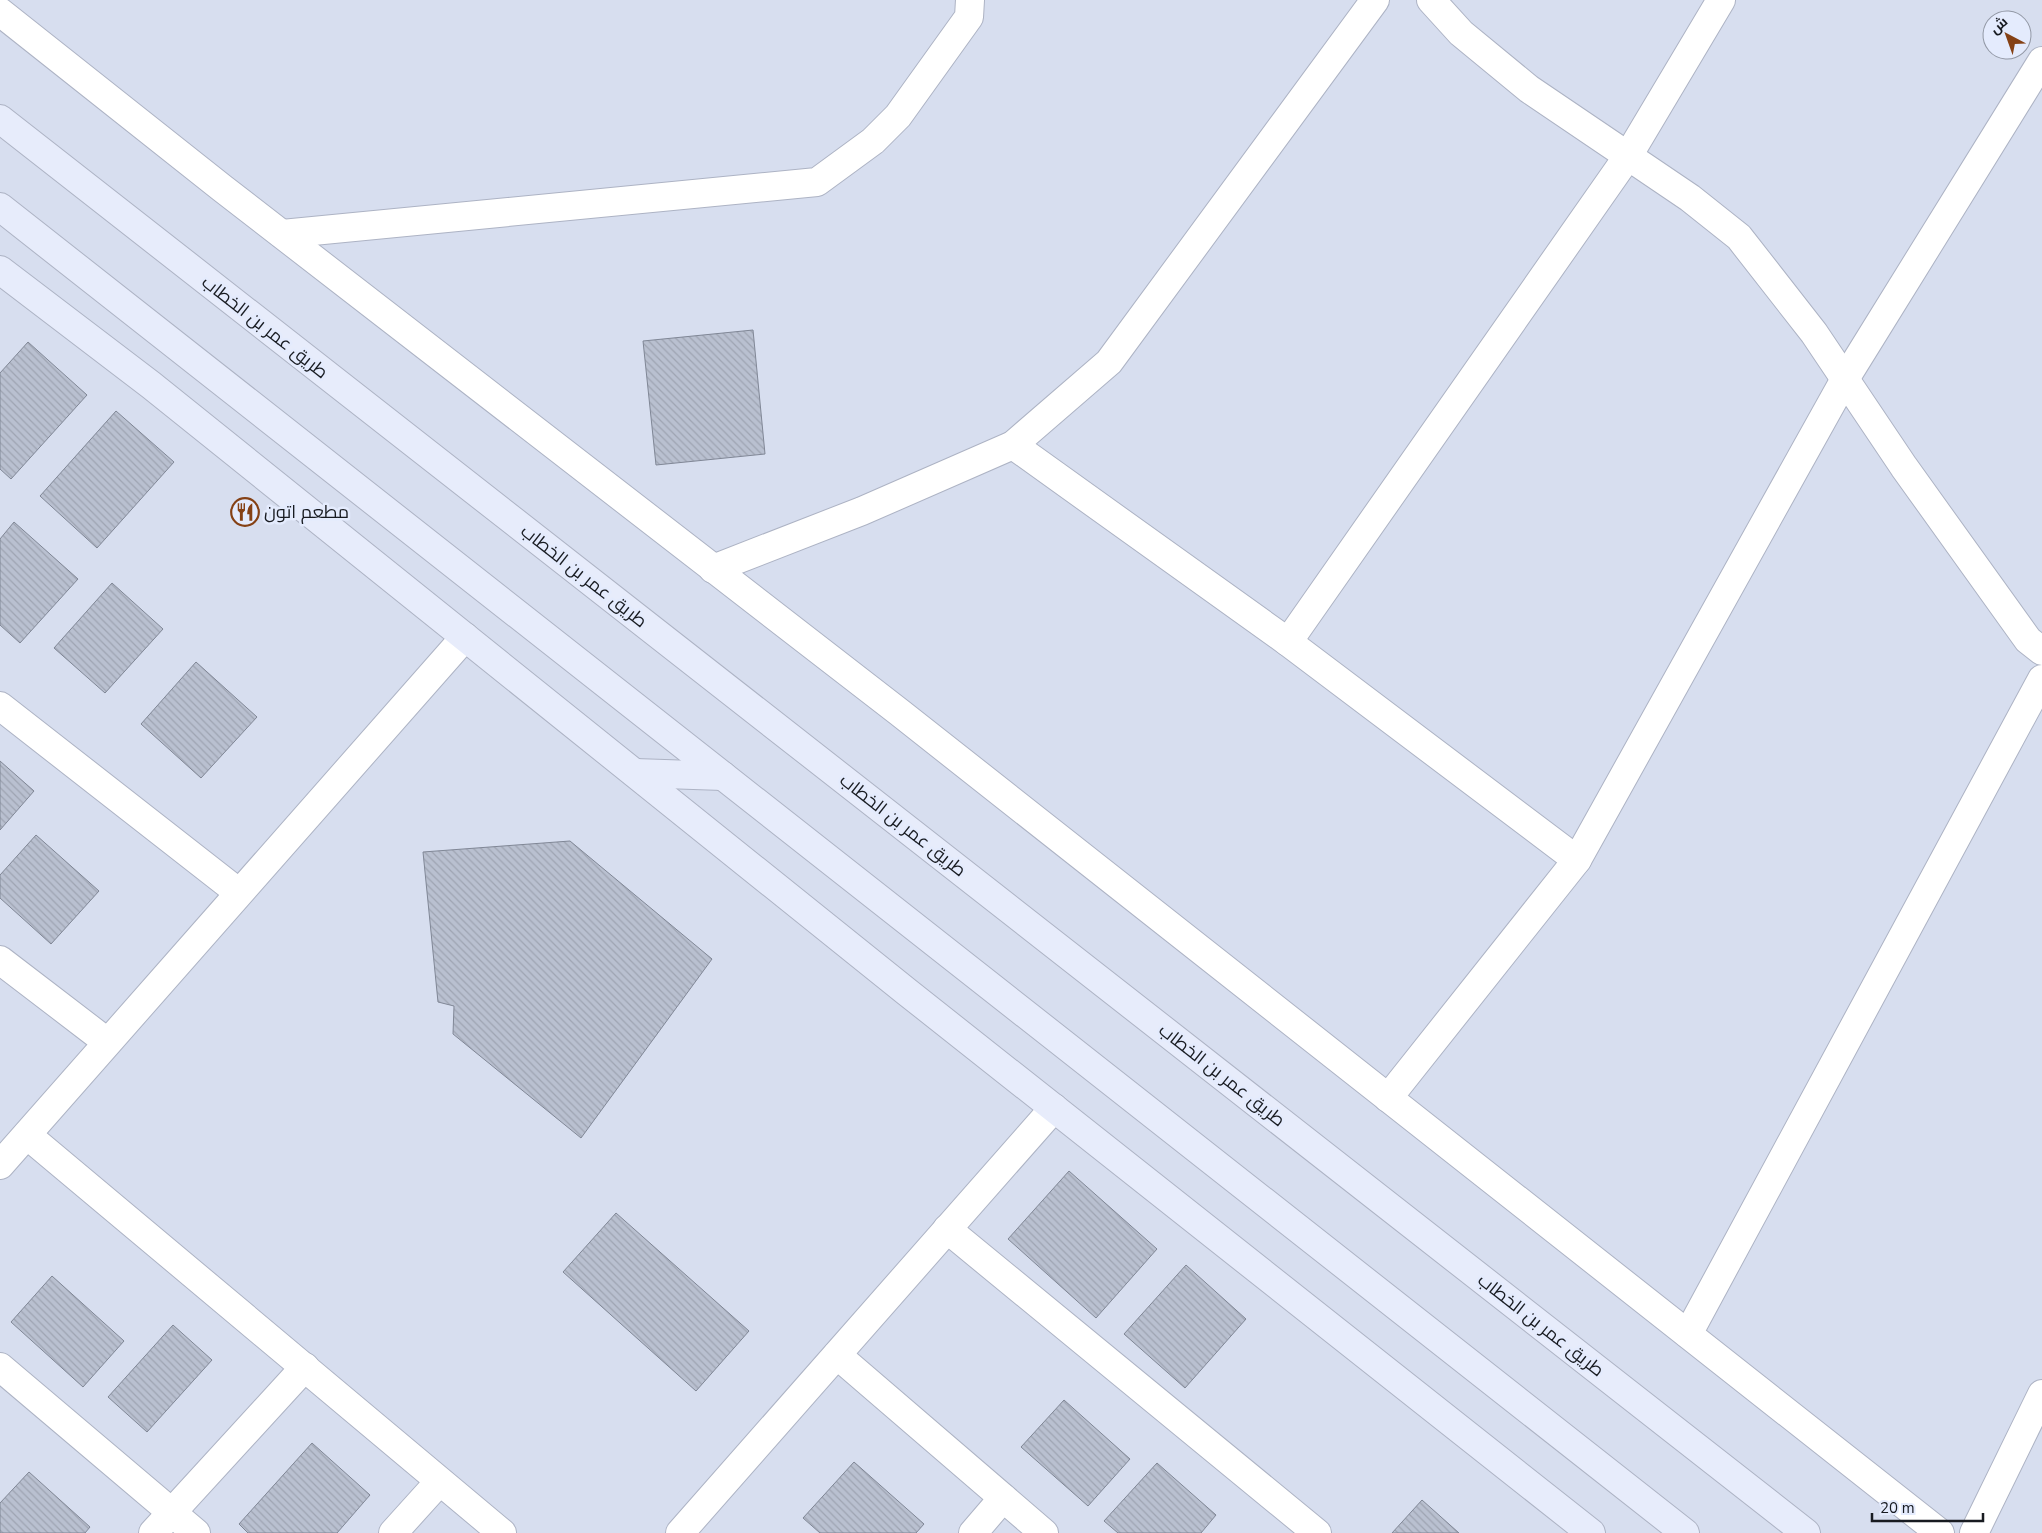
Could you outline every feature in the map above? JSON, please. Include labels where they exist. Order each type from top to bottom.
[{"type":"main road","name":"طريق عمر بن الخطاب","points":[[0,119],[1806,1533]]},
{"type":"main road","points":[[0,207],[1685,1533]]},
{"type":"main road","points":[[0,270],[159,391],[635,774],[1590,1533]]},
{"type":"main road","points":[[635,774],[722,776]]},
{"type":"street","points":[[282,234],[817,182],[873,141],[898,116],[970,17],[970,0]]},
{"type":"street","points":[[713,569],[862,512],[1013,446],[1109,362],[1375,0]]},
{"type":"street","points":[[1430,0],[1461,33],[1529,89],[1690,198],[1739,237],[1814,333],[1904,467],[2028,640],[2042,651]]},
{"type":"street","points":[[1288,642],[1628,156],[1721,0]]},
{"type":"street","points":[[0,12],[1388,1098],[1940,1533]]},
{"type":"street","points":[[1388,1098],[1577,860],[1845,379],[2042,61]]},
{"type":"street","points":[[1013,446],[1288,642],[1577,860]]},
{"type":"street","points":[[0,1165],[464,637]]},
{"type":"street","points":[[1688,1334],[2042,679]]},
{"type":"street","points":[[0,706],[238,892]]},
{"type":"street","points":[[0,960],[107,1042]]},
{"type":"street","points":[[680,1533],[1054,1108]]},
{"type":"street","points":[[27,1135],[502,1533]]},
{"type":"street","points":[[947,1230],[1317,1533]]},
{"type":"street","points":[[837,1356],[1044,1533]]},
{"type":"street","points":[[0,1367],[196,1533]]},
{"type":"street","points":[[153,1533],[305,1367]]},
{"type":"street","points":[[1974,1533],[2042,1394]]},
{"type":"street","points":[[393,1533],[439,1482]]},
{"type":"street","points":[[973,1533],[1003,1498]]},
{"type":"building","points":[[753,330],[765,454],[656,465],[643,341]]},
{"type":"building","points":[[28,342],[87,395],[11,479],[0,469],[0,373]]},
{"type":"building","points":[[116,411],[174,462],[97,548],[40,496]]},
{"type":"building","points":[[14,522],[78,579],[20,643],[0,625],[0,539]]},
{"type":"building","points":[[112,583],[163,629],[105,693],[54,648]]},
{"type":"building","points":[[196,662],[257,717],[201,778],[141,724]]},
{"type":"building","points":[[0,761],[34,791],[0,830]]},
{"type":"building","points":[[36,835],[99,891],[51,944],[0,898],[0,875]]},
{"type":"building","points":[[570,841],[712,959],[581,1138],[453,1034],[454,1006],[438,1002],[423,852]]},
{"type":"building","points":[[1069,1171],[1157,1249],[1096,1318],[1008,1239]]},
{"type":"building","points":[[616,1213],[749,1331],[696,1391],[563,1272]]},
{"type":"building","points":[[1186,1265],[1246,1319],[1185,1388],[1124,1334]]},
{"type":"building","points":[[52,1276],[124,1341],[83,1387],[11,1322]]},
{"type":"building","points":[[173,1325],[212,1360],[147,1432],[108,1397]]},
{"type":"building","points":[[1064,1400],[1130,1459],[1088,1506],[1021,1447]]},
{"type":"building","points":[[312,1443],[370,1495],[337,1533],[248,1533],[239,1524]]},
{"type":"building","points":[[854,1462],[924,1524],[916,1533],[820,1533],[803,1518]]},
{"type":"building","points":[[1157,1463],[1216,1515],[1201,1533],[1118,1533],[1104,1521]]},
{"type":"building","points":[[29,1472],[90,1527],[85,1533],[0,1533],[0,1503]]},
{"type":"building","points":[[1422,1500],[1459,1533],[1392,1533]]},
{"type":"place","name":"مطعم اتون","points":[[245,512]]}]
